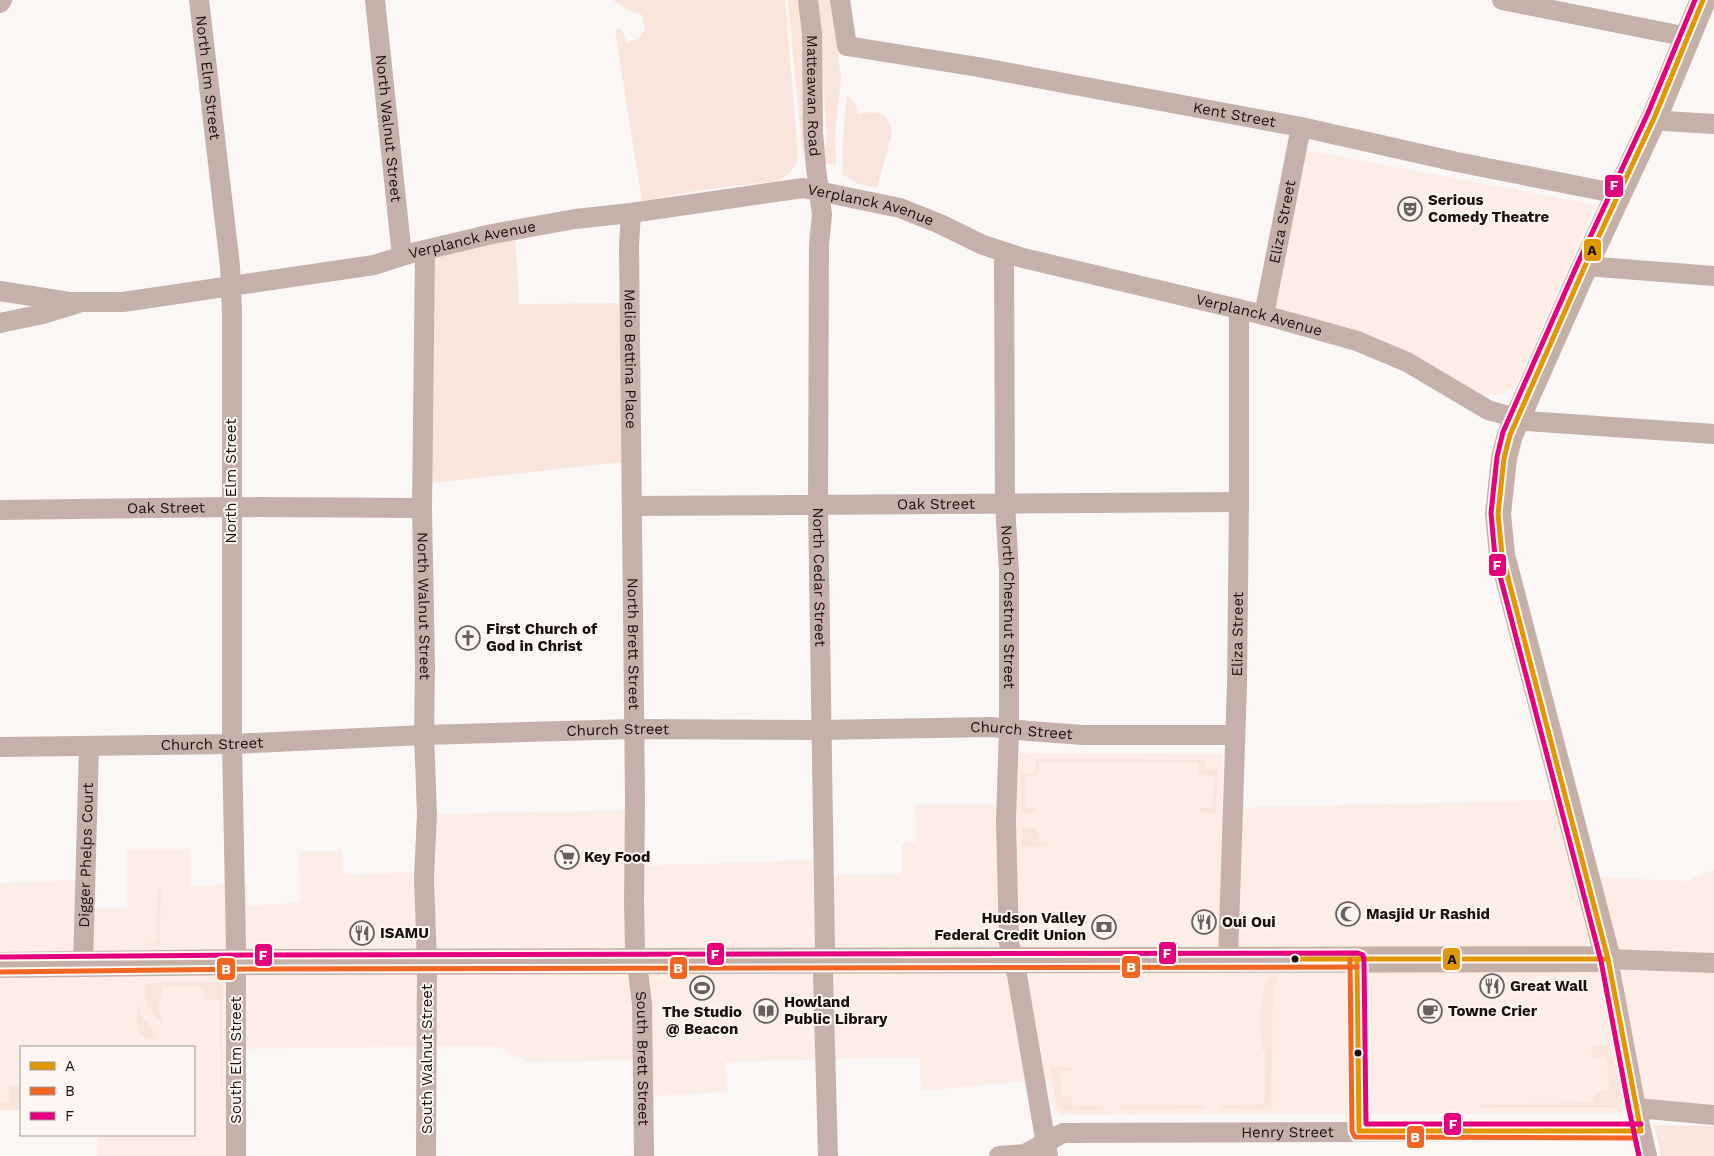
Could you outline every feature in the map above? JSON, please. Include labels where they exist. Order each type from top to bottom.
[{"type":"main road","points":[[0,965],[1608,959],[1502,555],[1498,514],[1504,458],[1510,435],[1585,266],[1655,116],[1703,0]]},
{"type":"street","name":"North Elm Street","points":[[199,0],[230,266],[232,744],[236,964]]},
{"type":"street","name":"North Walnut Street","points":[[375,0],[402,256]]},
{"type":"street","name":"Matteawan Road","points":[[808,0],[812,34],[813,132],[818,191]]},
{"type":"street","name":"Kent Street","points":[[840,0],[847,46],[978,67],[1301,127],[1457,162],[1620,194]]},
{"type":"street","points":[[1502,0],[1688,37]]},
{"type":"street","points":[[1655,116],[1665,121],[1714,124]]},
{"type":"street","name":"Eliza Street","points":[[1264,315],[1301,127]]},
{"type":"street","name":"Verplanck Avenue","points":[[0,291],[69,302],[122,302],[374,265],[402,256],[492,234],[576,219],[803,188],[900,208],[940,224],[983,245],[1023,258],[1264,315],[1357,341],[1407,362],[1488,410],[1517,419],[1714,434]]},
{"type":"street","name":"North Cedar Street","points":[[818,191],[822,215],[819,244],[818,506],[820,730],[825,949],[823,962],[828,1156]]},
{"type":"street","name":"Melio Bettina Place","points":[[631,213],[629,245],[632,506]]},
{"type":"street","name":"North Walnut Street","points":[[425,250],[422,508],[425,666],[424,735],[427,814],[424,879],[427,963]]},
{"type":"street","name":"North Chestnut Street","points":[[1004,252],[1005,504],[1009,571],[1009,729],[1006,820],[1009,943],[1047,1149]]},
{"type":"street","points":[[1585,266],[1714,276]]},
{"type":"street","points":[[0,323],[60,310],[83,302]]},
{"type":"street","name":"Eliza Street","points":[[1228,960],[1235,735],[1239,502],[1239,309]]},
{"type":"street","name":"Oak Street","points":[[632,506],[1239,502]]},
{"type":"street","name":"North Brett Street","points":[[632,506],[634,903],[638,962]]},
{"type":"street","name":"Oak Street","points":[[0,510],[231,507],[422,508]]},
{"type":"street","name":"Church Street","points":[[0,747],[232,744],[424,735],[634,729],[820,730],[992,727],[1083,735],[1235,735]]},
{"type":"street","name":"Digger Phelps Court","points":[[83,965],[89,746]]},
{"type":"street","points":[[1647,1156],[1608,959],[1714,963]]},
{"type":"street","points":[[1357,960],[1359,1132]]},
{"type":"street","name":"South Brett Street","points":[[638,962],[642,1004],[644,1156]]},
{"type":"street","name":"South Walnut Street","points":[[426,1156],[427,963]]},
{"type":"street","name":"South Elm Street","points":[[236,964],[236,1156]]},
{"type":"street","points":[[1636,1108],[1714,1115]]},
{"type":"street","name":"Henry Street","points":[[999,1156],[1025,1154],[1047,1149],[1063,1133],[1641,1131]]},
{"type":"shaded area","points":[[613,0],[785,0],[798,152],[795,166],[786,176],[777,181],[701,190],[642,201],[615,31],[620,29],[624,34],[626,43],[638,39],[645,30],[642,15],[629,11]]},
{"type":"shaded area","points":[[788,0],[800,0],[804,35],[806,147],[803,158]]},
{"type":"shaded area","points":[[817,0],[831,0],[841,79],[835,134],[836,165],[824,163],[823,150],[827,141]]},
{"type":"shaded area","points":[[847,95],[855,104],[858,114],[871,112],[883,114],[890,123],[892,133],[877,188],[856,183],[842,174]]},
{"type":"shaded area","points":[[1307,150],[1595,205],[1515,388],[1499,395],[1481,395],[1383,344],[1275,306]]},
{"type":"shaded area","points":[[515,230],[519,304],[629,303],[632,461],[422,484],[425,250]]},
{"type":"shaded area","points":[[999,753],[1223,754],[1222,808],[1555,800],[1575,876],[1687,881],[1714,869],[1714,1106],[1646,1101],[1621,1113],[1065,1115],[1053,1108],[1047,1079],[921,1091],[920,1057],[725,1062],[727,1092],[654,1096],[652,1058],[525,1062],[524,1057],[514,1057],[498,1047],[468,1046],[228,1049],[228,1156],[98,1156],[98,1136],[195,1136],[195,1046],[20,1046],[20,1109],[0,1111],[0,883],[77,880],[76,909],[127,908],[127,849],[190,849],[190,886],[247,884],[248,906],[300,902],[299,851],[342,851],[343,875],[437,871],[435,814],[627,810],[628,866],[817,860],[817,875],[901,874],[901,842],[916,842],[915,805],[1000,804]]},
{"type":"shaded area","points":[[1036,759],[1205,760],[1205,769],[1218,769],[1216,813],[1202,813],[1199,810],[1200,808],[1212,807],[1214,776],[1199,775],[1198,762],[1040,762],[1038,775],[1025,777],[1025,808],[1036,808],[1038,810],[1035,813],[1021,813],[1021,773],[1035,773]]},
{"type":"shaded area","points":[[1022,828],[1037,830],[1039,842],[1048,842],[1047,847],[1022,847]]},
{"type":"shaded area","points":[[157,887],[161,887],[160,945],[146,946],[145,944],[156,942]]},
{"type":"shaded area","points":[[1270,975],[1274,975],[1278,979],[1273,991],[1271,1109],[1221,1109],[1223,1105],[1264,1104],[1266,1050],[1261,1050],[1261,1001]]},
{"type":"shaded area","points":[[222,982],[223,1081],[221,1090],[220,1001],[204,999],[203,987],[163,987],[162,997],[159,1000],[159,1014],[163,1017],[163,1027],[146,1003],[146,983]]},
{"type":"shaded area","points":[[137,1002],[141,1015],[160,1039],[151,1039],[141,1034],[137,1023]]},
{"type":"shaded area","points":[[1591,1046],[1611,1046],[1623,1106],[1619,1108],[1480,1108],[1480,1104],[1592,1103],[1596,1091],[1610,1090],[1606,1057],[1594,1058]]},
{"type":"shaded area","points":[[1050,1067],[1073,1067],[1072,1070],[1060,1071],[1062,1096],[1072,1097],[1073,1106],[1103,1106],[1104,1110],[1063,1110],[1059,1108],[1056,1104]]},
{"type":"shaded area","points":[[10,1086],[20,1086],[20,1109],[0,1111],[0,1102],[10,1101]]},
{"type":"shaded area","points":[[1121,1105],[1204,1105],[1206,1109],[1119,1110]]},
{"type":"shaded area","points":[[1654,1125],[1714,1126],[1714,1156],[1661,1156]]},
{"type":"transit line","name":"F","points":[[1639,1156],[1601,961],[1495,557],[1491,513],[1497,457],[1503,432],[1578,263],[1648,113],[1695,0]]},
{"type":"transit line","name":"A","points":[[1357,960],[1359,1131],[1641,1131],[1608,959],[1502,555],[1498,514],[1504,458],[1510,435],[1585,266],[1655,116],[1703,0]]},
{"type":"transit line","name":"F","points":[[0,957],[1358,953],[1363,955],[1364,960],[1366,1124],[1641,1124]]},
{"type":"transit line","name":"A","points":[[1295,959],[1608,959]]},
{"type":"transit line","name":"B","points":[[1350,960],[1352,1131],[1355,1137],[1635,1138],[1639,1156]]},
{"type":"transit line","name":"B","points":[[0,972],[249,969],[1357,967]]},
{"type":"place","name":"Serious Comedy Theatre","points":[[1410,209]]},
{"type":"place","name":"First Church of God in Christ","points":[[468,638]]},
{"type":"place","name":"Key Food","points":[[567,857]]},
{"type":"place","name":"Masjid Ur Rashid","points":[[1348,914]]},
{"type":"place","name":"Oui Oui","points":[[1204,922]]},
{"type":"place","name":"Hudson Valley Federal Credit Union","points":[[1104,927]]},
{"type":"place","name":"ISAMU","points":[[362,933]]},
{"type":"place","name":"Great Wall","points":[[1492,986]]},
{"type":"place","name":"The Studio @ Beacon","points":[[702,988]]},
{"type":"place","name":"Howland Public Library","points":[[766,1011]]},
{"type":"place","name":"Towne Crier","points":[[1430,1011]]}]
